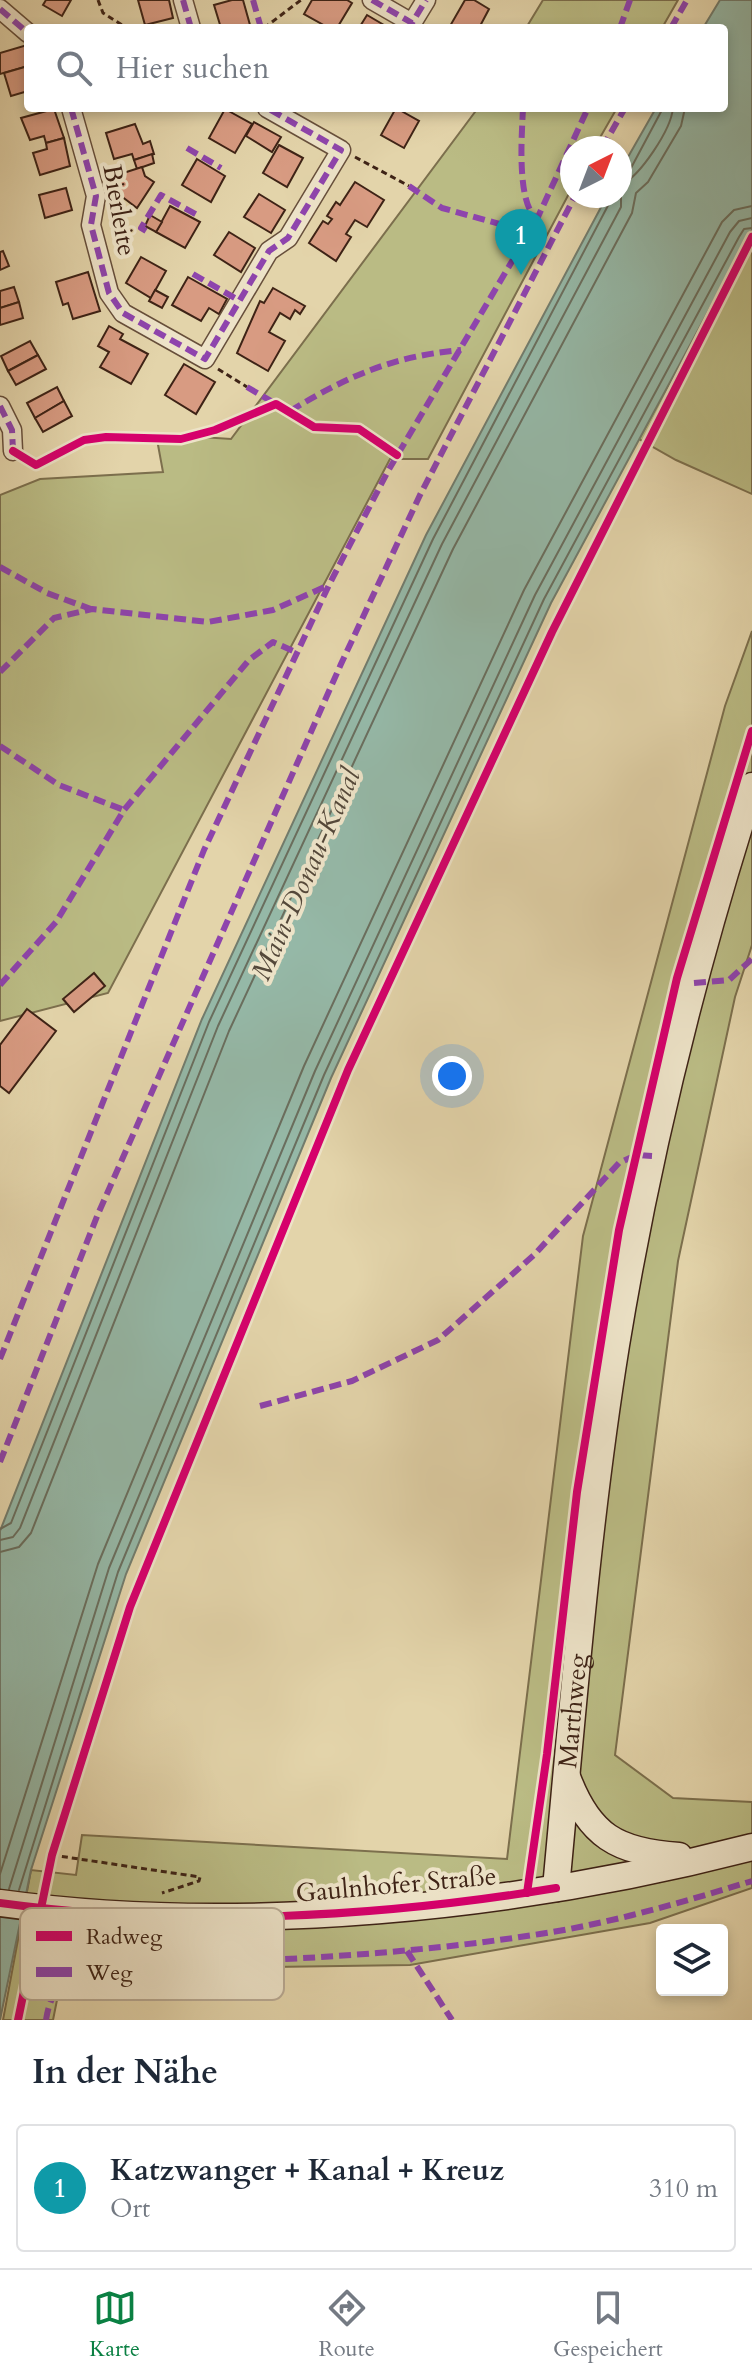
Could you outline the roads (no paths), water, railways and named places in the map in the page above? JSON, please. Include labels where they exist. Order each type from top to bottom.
[{"type":"main road","name":"Marthweg","points":[[556,1888],[588,1546],[627,1284],[690,997],[752,786]]},
{"type":"main road","points":[[566,1776],[586,1817],[609,1840],[641,1851],[710,1858]]},
{"type":"main road","name":"Gaulnhofer Straße","points":[[284,1913],[347,1910],[556,1888],[752,1847]]},
{"type":"main road","name":"Gaulnhofer Straße","points":[[0,1903],[47,1908]]},
{"type":"street","points":[[183,0],[190,24]]},
{"type":"street","points":[[372,0],[412,23],[426,0]]},
{"type":"street","points":[[0,9],[24,30]]},
{"type":"street","name":"Bierleite","points":[[72,112],[96,196],[90,218],[109,293],[123,313],[205,359],[269,251],[288,238],[341,150],[274,112]]},
{"type":"street","points":[[0,406],[12,430],[13,451]]},
{"type":"water","name":"Main-Donau-Kanal","points":[[720,0],[752,0],[752,230],[551,603],[331,1078],[126,1574],[31,1870],[23,1908],[20,1908],[20,1923],[0,2020],[0,1531],[202,1019],[426,535],[601,208],[632,208],[632,150],[654,112],[728,112],[728,24],[705,24]]},
{"type":"place","name":"Katzwanger + Kanal + Kreuz","points":[[521,275]]}]
